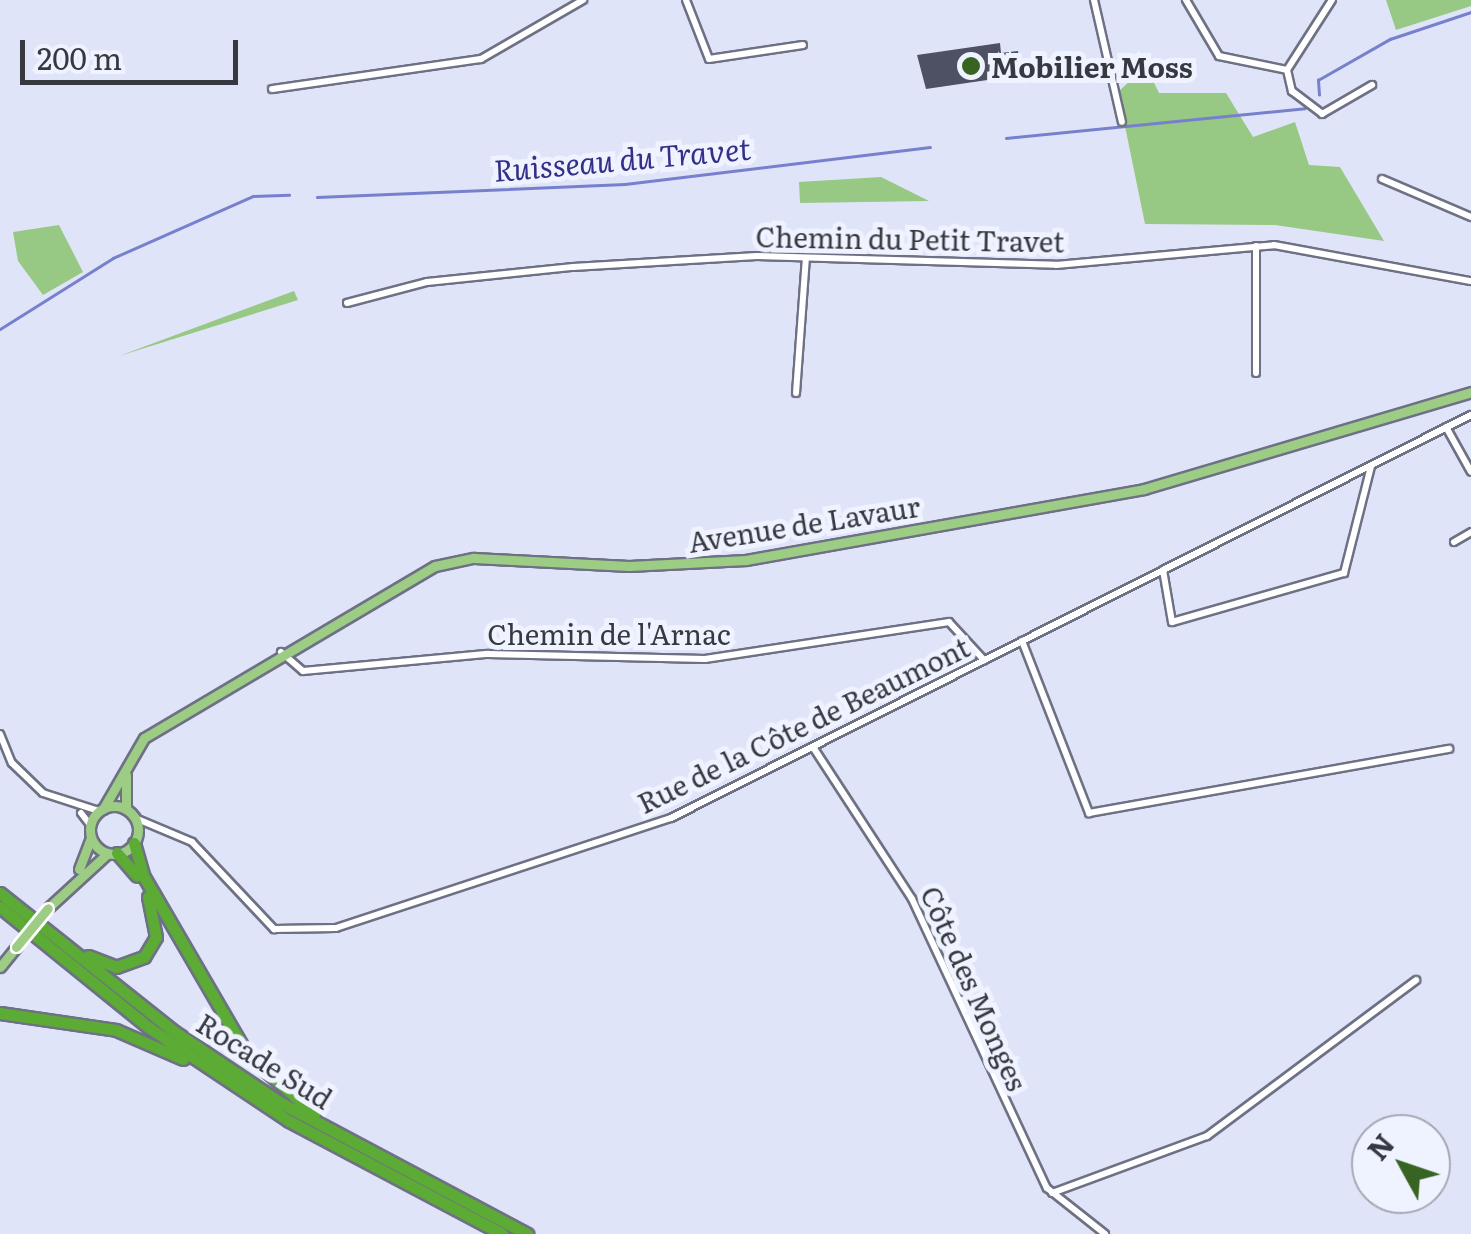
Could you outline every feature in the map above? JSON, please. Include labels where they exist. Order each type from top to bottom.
[{"type":"highway","points":[[135,841],[247,1054],[366,1150]]},
{"type":"highway","points":[[52,936],[99,964],[144,957],[156,937],[154,910],[113,853]]},
{"type":"highway","name":"Rocade Sud","points":[[0,892],[175,1032],[366,1150],[527,1234]]},
{"type":"highway","name":"Rocade Sud","points":[[0,907],[234,1085],[383,1176],[502,1234]]},
{"type":"highway","points":[[0,1013],[132,1034],[234,1085]]},
{"type":"main road","name":"Avenue de Lavaur","points":[[101,810],[144,738],[281,652],[435,566],[474,558],[629,566],[746,560],[1144,489],[1471,392]]},
{"type":"main road","points":[[126,809],[128,762]]},
{"type":"main road","points":[[0,967],[75,876],[135,841],[135,818],[126,809],[101,810],[75,876]]},
{"type":"main road","points":[[91,831],[113,853]]},
{"type":"street","points":[[272,88],[481,59],[583,0]]},
{"type":"street","points":[[686,0],[709,58],[803,44]]},
{"type":"street","points":[[1094,0],[1122,122]]},
{"type":"street","points":[[1186,0],[1219,56],[1287,70]]},
{"type":"street","points":[[1332,0],[1287,70],[1292,91],[1322,114],[1372,86]]},
{"type":"street","points":[[1382,178],[1471,217]]},
{"type":"street","points":[[1256,246],[1256,373]]},
{"type":"street","name":"Chemin du Petit Travet","points":[[346,304],[464,276],[806,258],[1038,266],[1256,246],[1356,254],[1471,281]]},
{"type":"street","points":[[796,392],[806,258]]},
{"type":"street","name":"Rue de la Côte de Beaumont","points":[[135,818],[154,831],[192,842],[274,929],[306,935],[671,818],[1471,415]]},
{"type":"street","points":[[1446,427],[1471,472]]},
{"type":"street","points":[[1163,570],[1172,622],[1344,573],[1371,465]]},
{"type":"street","points":[[1454,542],[1471,532]]},
{"type":"street","name":"Chemin de l'Arnac","points":[[281,652],[303,672],[488,654],[704,660],[949,622],[984,660]]},
{"type":"street","points":[[1022,641],[1089,813],[1449,750]]},
{"type":"street","points":[[0,734],[12,763],[76,810],[91,831]]},
{"type":"street","name":"Côte des Monges","points":[[813,748],[904,886],[1052,1193],[1104,1234]]},
{"type":"street","points":[[76,810],[101,810]]},
{"type":"street","points":[[135,841],[154,831]]},
{"type":"street","points":[[1052,1193],[1208,1136],[1416,980]]},
{"type":"green space","points":[[1386,0],[1471,0],[1471,6],[1396,30]]},
{"type":"green space","points":[[1146,66],[1159,93],[1226,93],[1253,137],[1295,122],[1309,165],[1340,167],[1384,241],[1275,225],[1145,224],[1118,92]]},
{"type":"green space","points":[[881,177],[929,201],[800,203],[799,182]]},
{"type":"green space","points":[[59,225],[83,272],[43,295],[18,261],[13,232]]},
{"type":"green space","points":[[294,291],[298,300],[119,356]]},
{"type":"building","name":"Mobilier Moss","points":[[1000,43],[1001,53],[1018,51],[1021,75],[926,89],[917,55]]},
{"type":"waterway","name":"Ruisseau du Travet","points":[[1319,95],[1318,80],[1390,39],[1471,12]]},
{"type":"waterway","name":"Ruisseau du Travet","points":[[1006,138],[1304,108]]},
{"type":"waterway","name":"Ruisseau du Travet","points":[[317,197],[625,184],[930,147]]},
{"type":"waterway","points":[[0,329],[113,258],[253,196],[289,195]]},
{"type":"place","name":"Mobilier Moss","points":[[971,66]]}]
